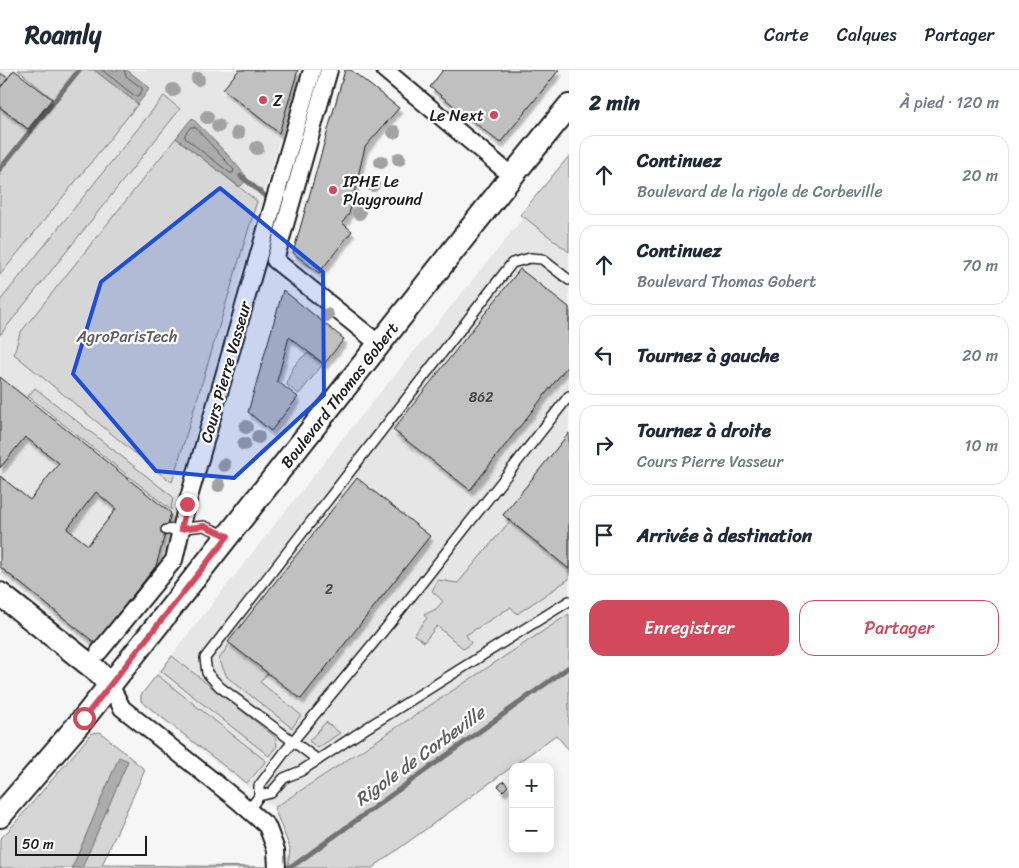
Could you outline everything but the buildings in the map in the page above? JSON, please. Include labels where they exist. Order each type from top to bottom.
[{"type":"main road","name":"Boulevard Thomas Gobert","points":[[0,816],[84,718],[569,106]]},
{"type":"main road","points":[[0,594],[96,670],[110,685]]},
{"type":"street","name":"Cours Pierre Vasseur","points":[[99,652],[174,560],[174,530],[312,70]]},
{"type":"street","points":[[329,70],[275,260],[379,344]]},
{"type":"street","points":[[385,70],[512,176]]},
{"type":"street","points":[[110,685],[122,708],[267,826],[276,850],[276,868]]},
{"type":"lane","points":[[318,760],[220,687],[207,673],[205,658],[512,263],[530,258],[542,259],[569,280]]},
{"type":"lane","points":[[249,810],[259,796],[260,786],[293,741],[403,607],[569,396]]},
{"type":"lane","points":[[174,530],[204,526],[228,536]]},
{"type":"lane","points":[[259,796],[271,793],[284,778],[301,771],[569,602]]},
{"type":"highlighted area","points":[[220,188],[323,272],[324,395],[234,478],[156,471],[73,374],[101,282]]},
{"type":"shaded area","points":[[0,70],[299,70],[158,567],[93,649],[0,574]]},
{"type":"shaded area","points":[[524,217],[569,252],[569,614],[274,808],[140,702],[140,695],[340,442]]},
{"type":"green space","points":[[18,70],[95,70],[138,104],[0,275],[0,108],[28,129],[53,99]]},
{"type":"green space","points":[[164,96],[180,109],[0,335],[0,301]]},
{"type":"green space","name":"AgroParisTech","points":[[176,138],[257,201],[172,482],[14,354],[20,333]]},
{"type":"green space","points":[[569,156],[569,252],[520,215]]},
{"type":"green space","points":[[308,353],[323,364],[299,394],[287,385],[289,375],[300,359]]},
{"type":"green space","points":[[35,388],[173,497],[171,510],[28,396]]},
{"type":"green space","points":[[510,521],[569,569],[569,579],[517,614],[511,607],[466,635],[471,643],[464,649],[437,626],[424,642],[414,635],[427,618],[424,615],[436,609],[443,601],[432,591],[438,580],[458,583]]},
{"type":"green space","points":[[569,614],[569,750],[556,735],[517,763],[509,763],[509,769],[372,868],[288,868],[290,848],[274,808]]},
{"type":"green space","points":[[230,643],[268,673],[260,682],[301,715],[292,728],[227,677],[219,659]]},
{"type":"green space","points":[[172,656],[274,736],[277,746],[269,756],[161,671]]},
{"type":"green space","points":[[157,675],[266,761],[250,780],[246,783],[141,701],[141,695]]},
{"type":"green space","points":[[326,722],[340,733],[318,748],[309,741]]},
{"type":"green space","points":[[100,732],[145,770],[102,865],[268,868],[0,868],[0,839],[92,733]]},
{"type":"water","points":[[94,70],[127,70],[150,88],[138,104]]},
{"type":"water","points":[[192,118],[246,176],[244,183],[240,187],[176,138]]},
{"type":"water","points":[[119,757],[128,761],[82,868],[72,868]]},
{"type":"waterway","points":[[0,169],[79,70]]},
{"type":"waterway","points":[[241,176],[271,201]]},
{"type":"waterway","name":"Rigole de Corbeville","points":[[287,868],[297,863],[569,667]]},
{"type":"place","name":"Z","points":[[263,100]]},
{"type":"place","name":"Le Next","points":[[494,115]]},
{"type":"place","name":"IPHE Le Playground","points":[[333,190]]},
{"type":"route","points":[[84,718],[228,536],[204,526],[181,529],[187,504]]}]
